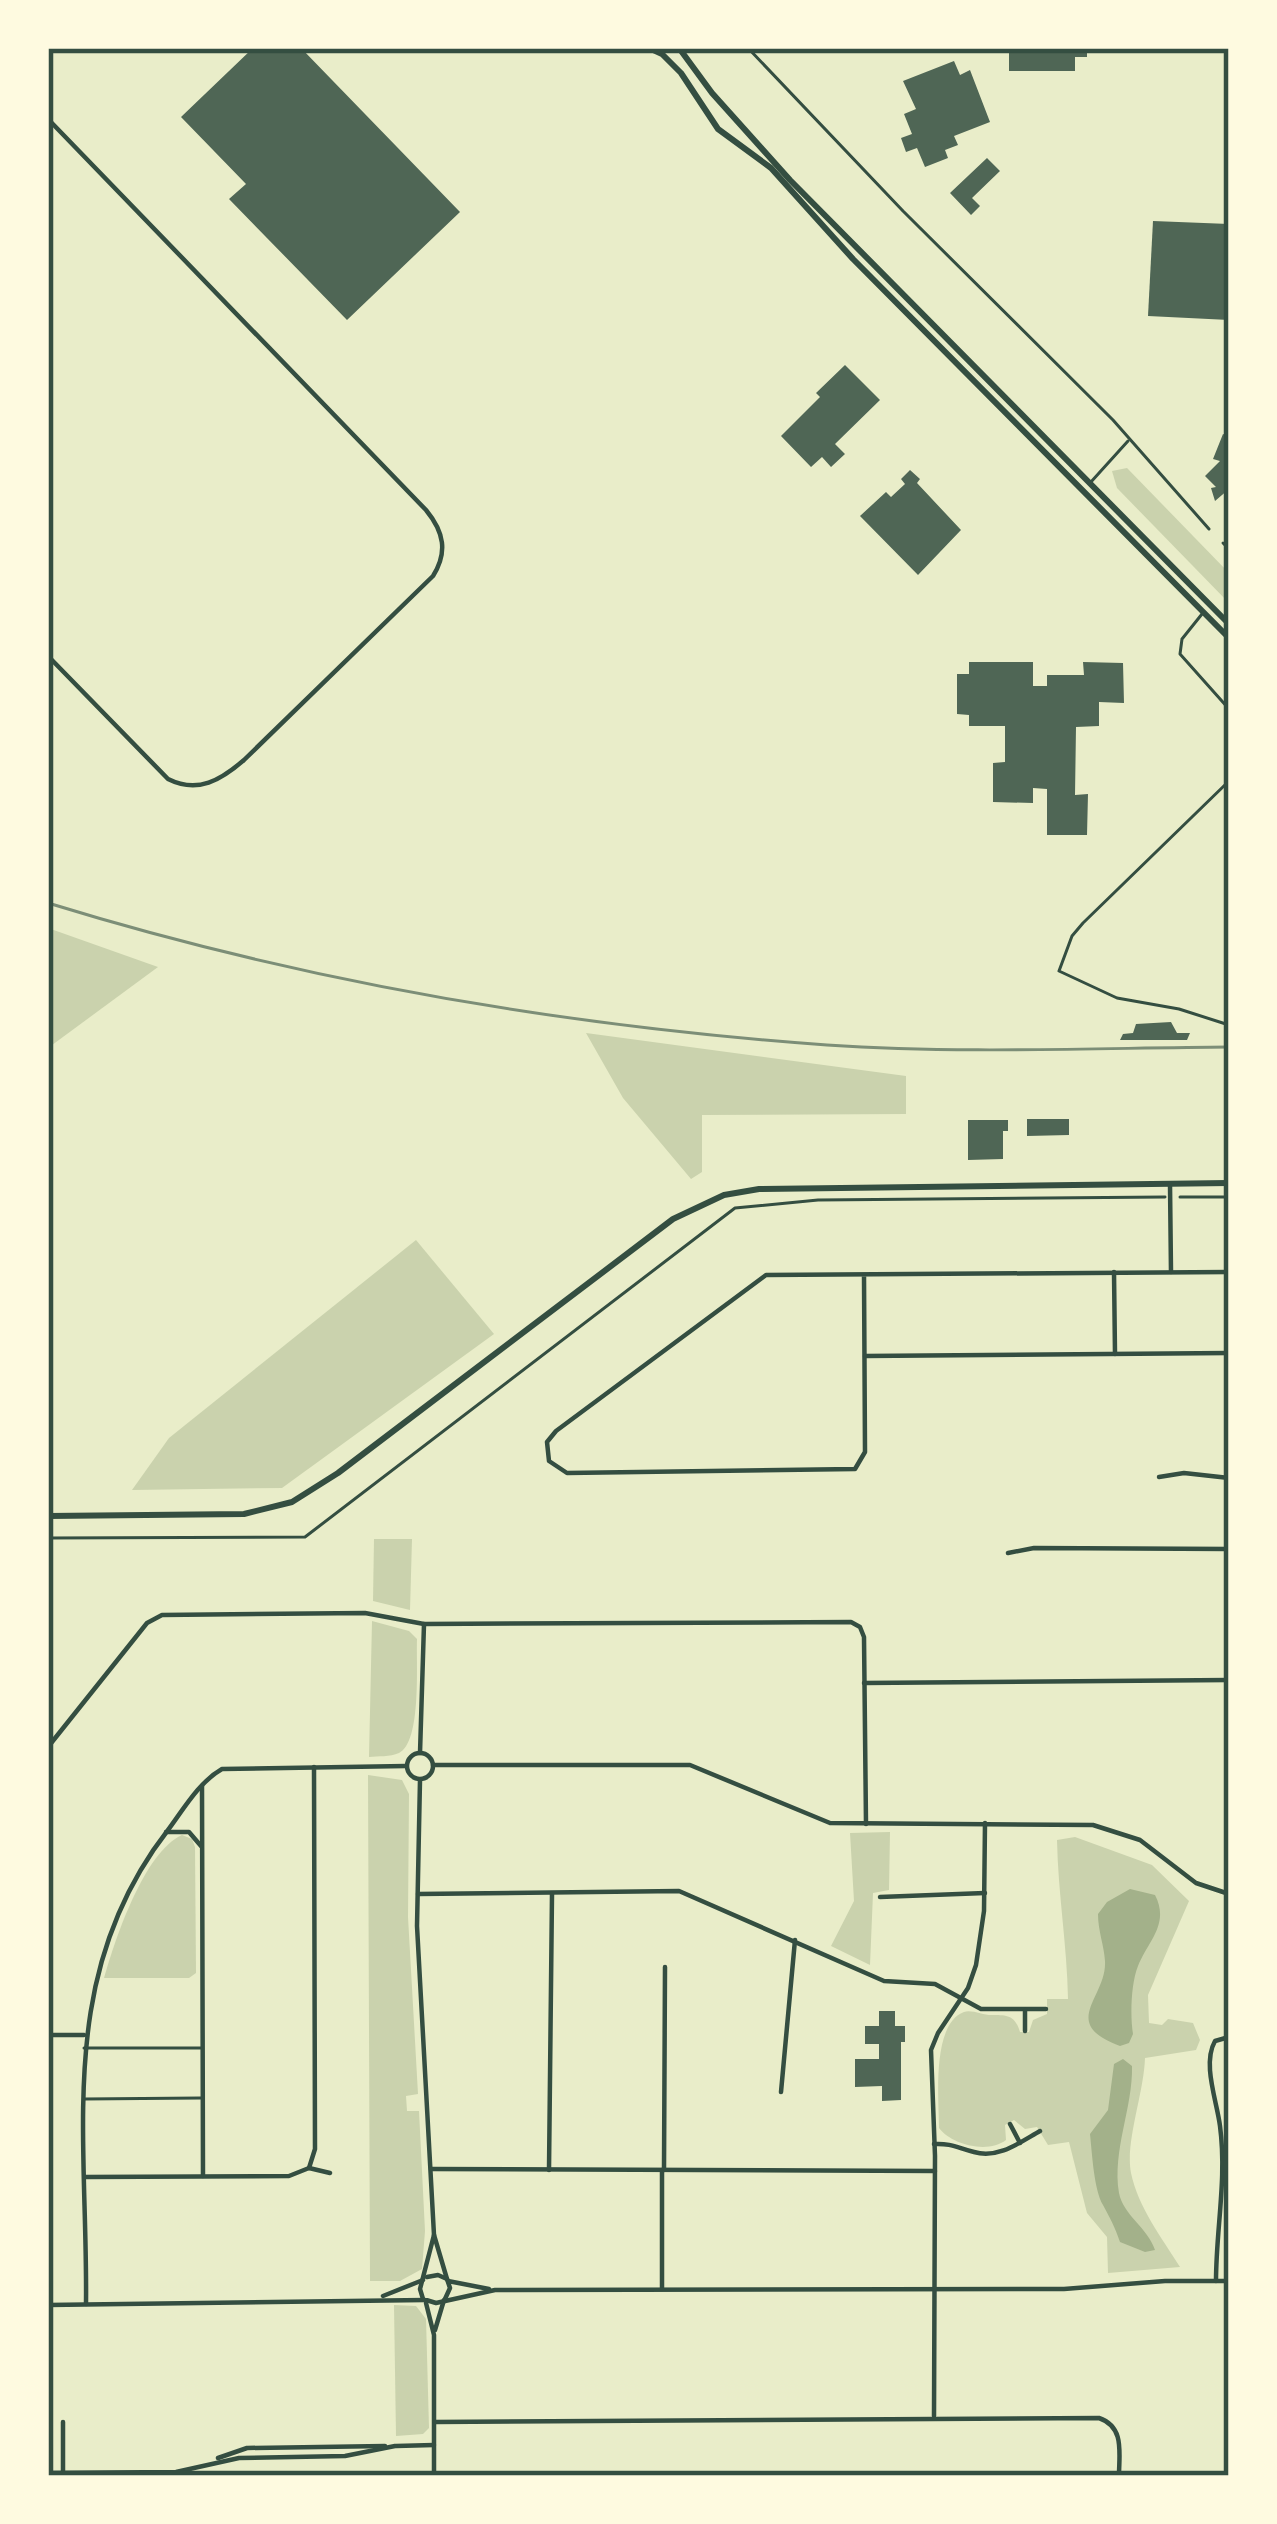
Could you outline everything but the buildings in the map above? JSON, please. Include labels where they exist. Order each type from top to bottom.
[{"type":"main road","points":[[649,48],[662,53],[681,73],[718,129],[771,168],[853,259],[1229,638]]},
{"type":"main road","points":[[679,48],[712,93],[790,180],[1229,624]]},
{"type":"main road","points":[[1051,461],[1059,453]]},
{"type":"main road","points":[[1082,491],[1090,483]]},
{"type":"main road","points":[[1203,613],[1210,605]]},
{"type":"main road","points":[[48,1516],[236,1515],[292,1502],[319,1487],[646,1238],[724,1195],[785,1188],[1229,1183]]},
{"type":"street","points":[[48,119],[426,510],[438,526],[444,550],[434,576],[244,760],[226,776],[201,786],[181,786],[168,779],[48,656]]},
{"type":"street","points":[[1170,1184],[1171,1272]]},
{"type":"street","points":[[1114,1272],[1114,1354]]},
{"type":"street","points":[[864,1275],[865,1454],[861,1464],[850,1471],[567,1473],[556,1469],[547,1457],[552,1434],[755,1280],[775,1274],[1229,1272]]},
{"type":"street","points":[[865,1356],[1229,1353]]},
{"type":"street","points":[[1159,1477],[1184,1473],[1229,1478]]},
{"type":"street","points":[[1008,1552],[1034,1548],[1229,1549]]},
{"type":"street","points":[[48,1747],[147,1623],[159,1615],[357,1613],[424,1624],[843,1622],[858,1625],[864,1635],[866,1824]]},
{"type":"street","points":[[420,1753],[424,1624]]},
{"type":"street","points":[[864,1683],[1229,1680]]},
{"type":"street","points":[[420,1753],[428,1755],[434,1765],[431,1774],[420,1780],[406,1766],[412,1755],[420,1753]]},
{"type":"street","points":[[434,1765],[689,1765],[823,1821],[1102,1826],[1147,1844],[1201,1886],[1229,1894]]},
{"type":"street","points":[[309,2168],[315,2153],[314,1766]]},
{"type":"street","points":[[86,2304],[84,2035],[95,1975],[136,1872],[202,1786],[227,1768],[406,1766]]},
{"type":"street","points":[[420,1780],[418,1894],[434,2235],[447,2280],[434,2335]]},
{"type":"street","points":[[202,1786],[203,2176]]},
{"type":"street","points":[[934,2419],[931,2050],[976,1965],[985,1893],[985,1822]]},
{"type":"street","points":[[166,1832],[188,1832],[202,1847]]},
{"type":"street","points":[[418,1894],[679,1892],[884,1982],[935,1984],[981,2009],[1046,2009]]},
{"type":"street","points":[[549,2170],[552,1893]]},
{"type":"street","points":[[880,1897],[985,1893]]},
{"type":"street","points":[[781,2092],[795,1940]]},
{"type":"street","points":[[662,2289],[665,1967]]},
{"type":"street","points":[[1024,2010],[1024,2031]]},
{"type":"street","points":[[48,2035],[84,2035]]},
{"type":"street","points":[[1216,2281],[1222,2143],[1210,2054],[1217,2039],[1229,2037]]},
{"type":"street","points":[[1010,2123],[1020,2143]]},
{"type":"street","points":[[934,2144],[952,2143],[989,2154],[1040,2132]]},
{"type":"street","points":[[85,2177],[293,2176],[309,2168],[330,2173]]},
{"type":"street","points":[[431,2169],[935,2171]]},
{"type":"street","points":[[434,2235],[420,2292],[434,2335],[434,2476]]},
{"type":"street","points":[[378,2298],[435,2275],[495,2290]]},
{"type":"street","points":[[48,2305],[444,2300],[495,2290],[1084,2288],[1229,2281]]},
{"type":"street","points":[[435,2422],[1103,2419],[1118,2433],[1119,2476]]},
{"type":"street","points":[[63,2422],[63,2472]]},
{"type":"street","points":[[48,2473],[176,2472],[247,2447],[434,2445]]},
{"type":"lane","points":[[748,48],[1130,440],[1209,529]]},
{"type":"lane","points":[[1090,483],[1130,440]]},
{"type":"lane","points":[[1223,543],[1229,549]]},
{"type":"lane","points":[[1203,613],[1182,639],[1180,655],[1229,710]]},
{"type":"lane","points":[[1229,781],[1083,923],[1072,936],[1059,971],[1117,998],[1180,1009],[1229,1025]]},
{"type":"lane","points":[[84,2048],[202,2048]]},
{"type":"lane","points":[[84,2099],[202,2098]]},
{"type":"path","points":[[48,1538],[305,1537],[735,1208],[818,1200],[1229,1197]]},
{"type":"shaded area","points":[[1127,468],[1229,573],[1229,603],[1117,488],[1112,471]]},
{"type":"shaded area","points":[[48,928],[158,967],[48,1048]]},
{"type":"shaded area","points":[[586,1033],[906,1076],[906,1114],[702,1115],[702,1172],[691,1179],[623,1098]]},
{"type":"shaded area","points":[[416,1240],[494,1334],[282,1488],[132,1490],[169,1438]]},
{"type":"shaded area","points":[[374,1539],[412,1539],[410,1610],[373,1601]]},
{"type":"shaded area","points":[[372,1621],[409,1631],[417,1639],[417,1683],[415,1718],[406,1746],[399,1753],[369,1757]]},
{"type":"shaded area","points":[[368,1775],[402,1780],[409,1794],[408,1917],[418,2094],[406,2096],[407,2111],[419,2111],[425,2231],[422,2269],[400,2281],[370,2281]]},
{"type":"shaded area","points":[[890,1832],[889,1890],[873,1893],[870,1965],[831,1946],[854,1901],[850,1833]]},
{"type":"shaded area","points":[[182,1835],[192,1839],[195,1847],[196,1973],[189,1978],[104,1978],[123,1920],[144,1877],[168,1844]]},
{"type":"shaded area","points":[[1075,1837],[1152,1865],[1189,1901],[1148,1995],[1149,2023],[1162,2025],[1168,2019],[1193,2023],[1200,2040],[1196,2050],[1145,2058],[1130,2161],[1139,2198],[1180,2267],[1108,2273],[1107,2237],[1087,2213],[1069,2142],[1048,2145],[1037,2127],[1025,2129],[1014,2120],[1005,2125],[1006,2140],[990,2146],[961,2143],[939,2128],[939,2064],[953,2019],[967,2011],[1006,2016],[1020,2032],[1029,2032],[1033,2020],[1047,2014],[1047,1999],[1068,1999],[1057,1840]]},
{"type":"shaded area","points":[[1130,1889],[1155,1895],[1160,1915],[1136,1973],[1133,2034],[1129,2043],[1120,2046],[1102,2037],[1089,2019],[1104,1974],[1098,1914],[1107,1902]]},
{"type":"shaded area","points":[[1123,2059],[1132,2066],[1118,2161],[1119,2193],[1155,2250],[1145,2252],[1120,2242],[1095,2181],[1090,2134],[1108,2110],[1114,2064]]},
{"type":"shaded area","points":[[394,2305],[416,2306],[426,2319],[429,2428],[423,2434],[396,2436]]},
{"type":"railway","points":[[48,903],[336,977],[629,1026],[877,1048],[1229,1047]]}]
